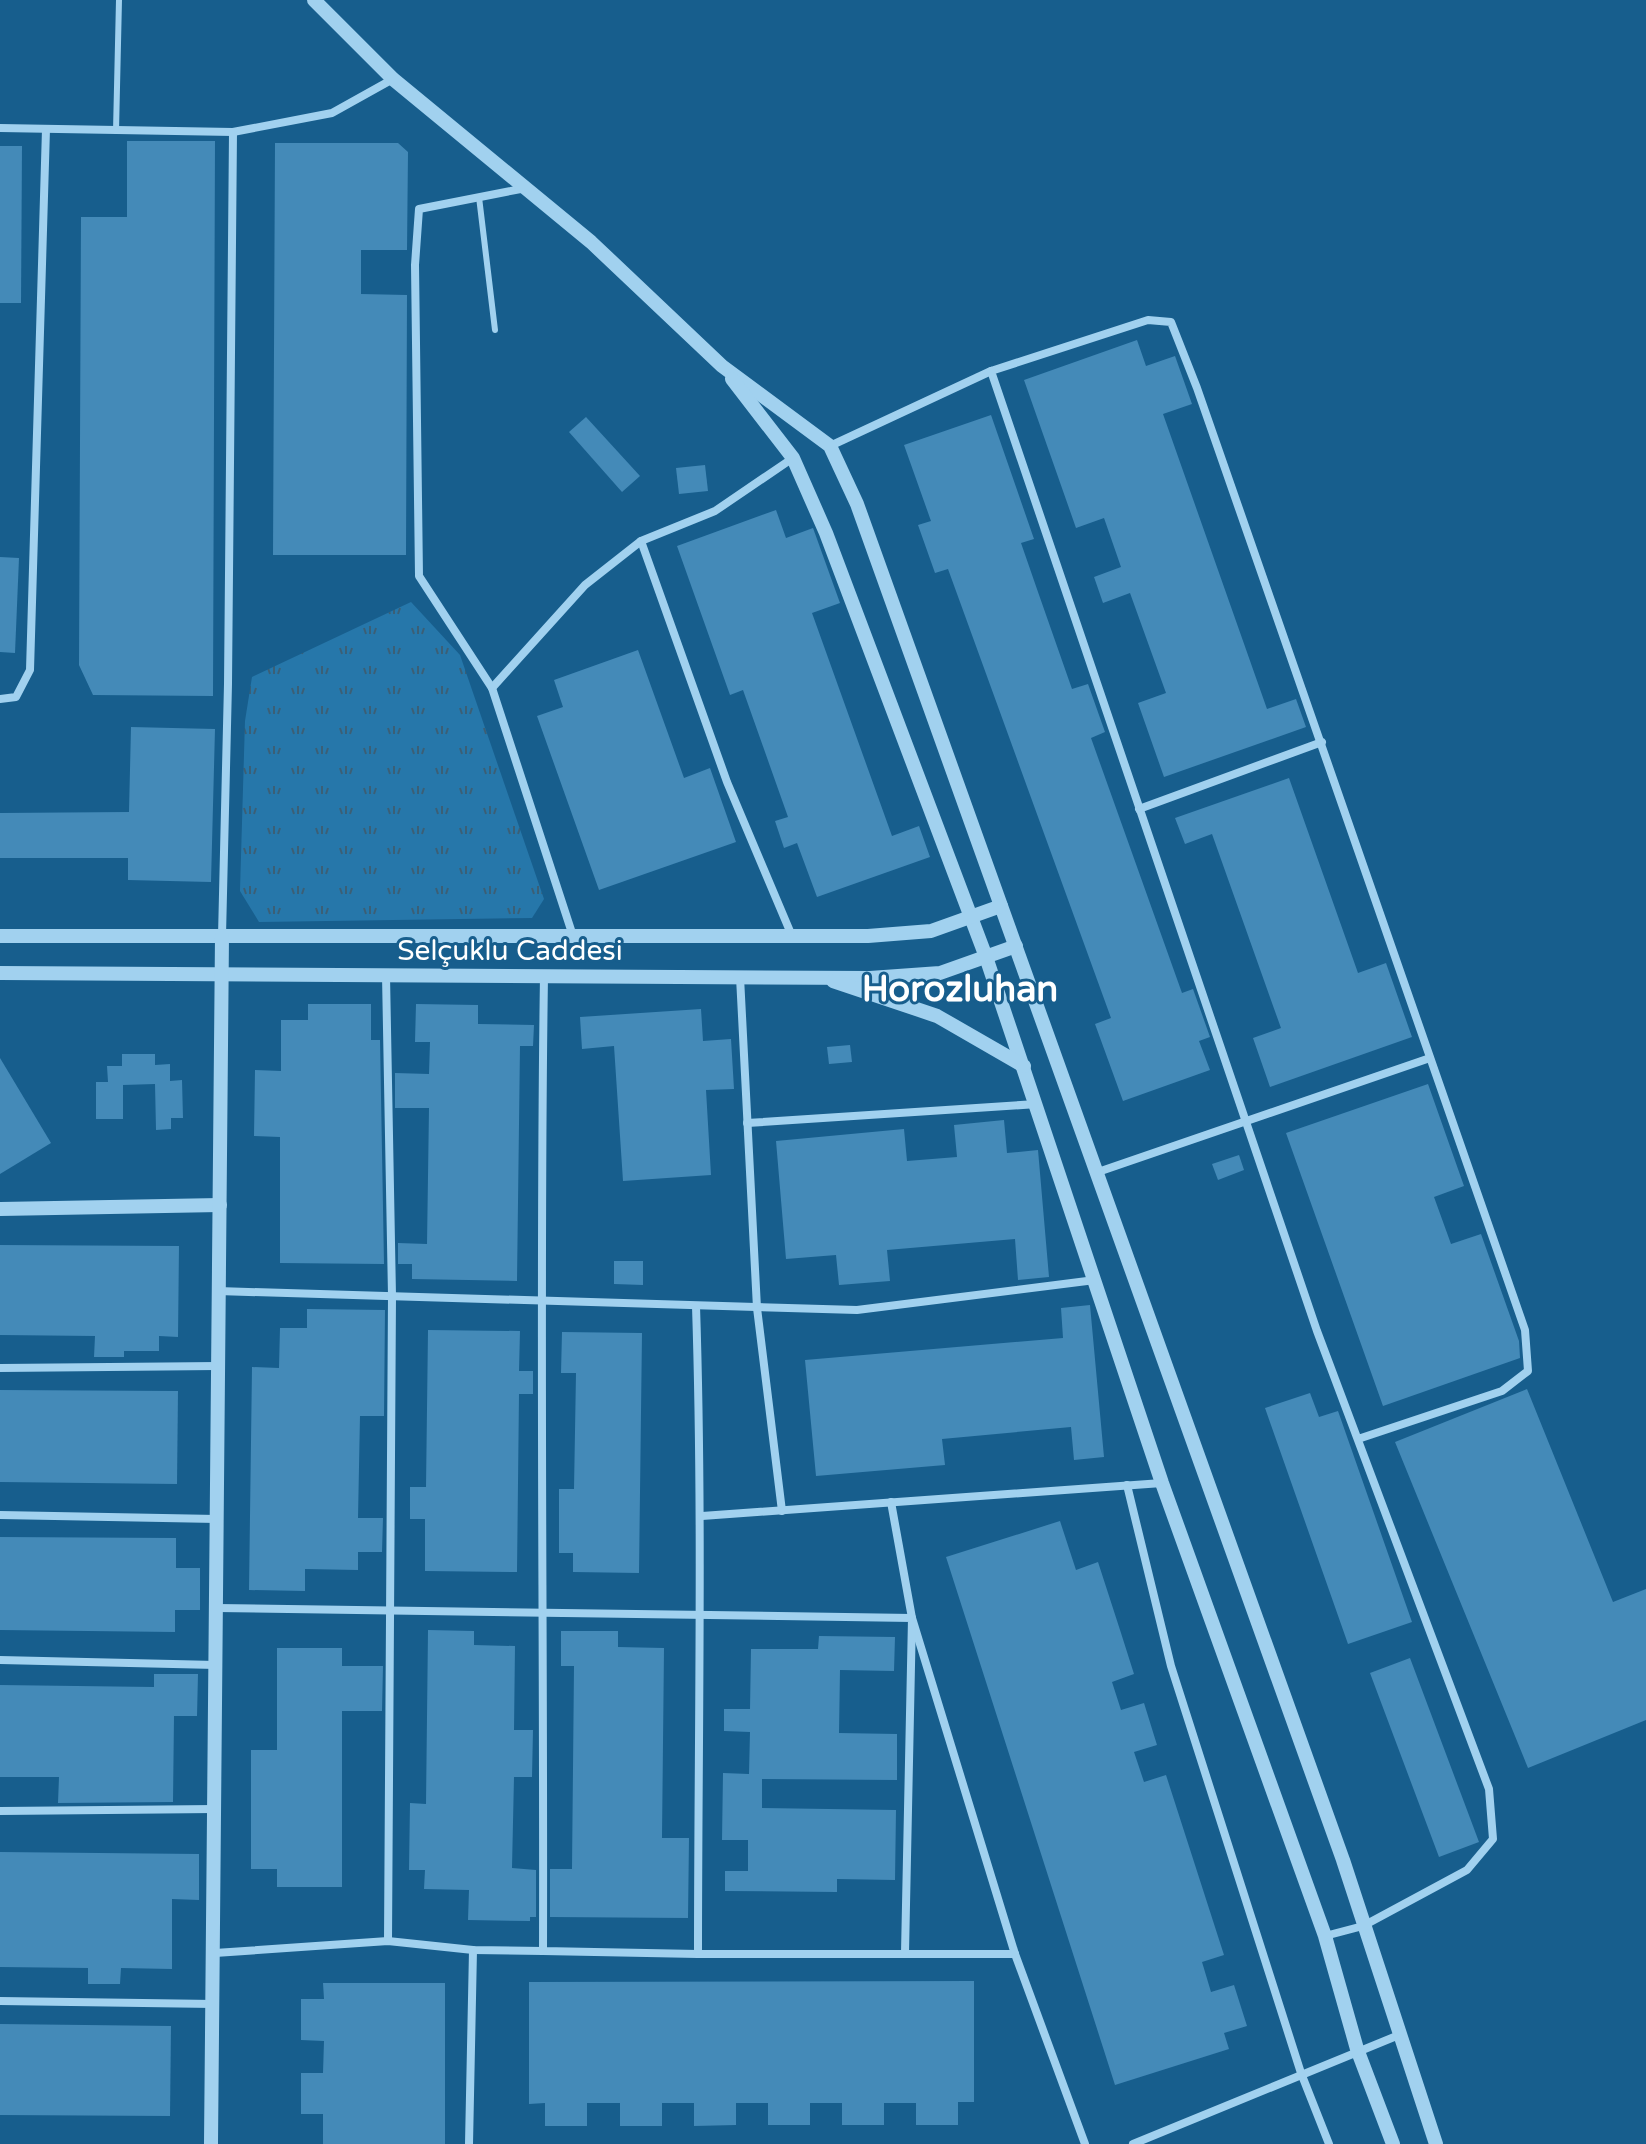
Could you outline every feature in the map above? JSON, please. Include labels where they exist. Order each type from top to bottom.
[{"type":"street","points":[[314,0],[393,79],[591,242],[722,366],[830,446],[857,504],[1098,1172],[1343,1860],[1436,2144]]},
{"type":"street","points":[[0,128],[233,132],[332,113],[393,79]]},
{"type":"street","points":[[0,699],[16,697],[30,670],[46,129]]},
{"type":"street","points":[[211,2144],[221,974],[228,684],[233,132]]},
{"type":"street","points":[[526,188],[419,209],[415,265],[419,576],[492,688],[573,936]]},
{"type":"street","points":[[830,446],[991,371],[1148,320],[1171,322],[1322,742],[1525,1330],[1528,1371],[1502,1391],[1358,1439]]},
{"type":"street","points":[[722,366],[793,458],[826,533],[986,957],[1097,1280],[1162,1483],[1325,1936],[1357,2049],[1393,2144]]},
{"type":"street","points":[[991,371],[1246,1122],[1358,1439],[1489,1789],[1493,1839],[1467,1870],[1363,1926],[1325,1936]]},
{"type":"street","points":[[492,688],[585,585],[641,541],[715,511],[793,458]]},
{"type":"street","points":[[641,541],[727,782],[792,936]]},
{"type":"street","points":[[1139,809],[1322,742]]},
{"type":"street","name":"Selçuklu Caddesi","points":[[0,936],[868,936],[931,931],[1001,906]]},
{"type":"street","name":"Selçuklu Caddesi","points":[[0,973],[822,977],[940,973],[1016,946]]},
{"type":"street","points":[[386,975],[392,1296],[388,1941]]},
{"type":"street","points":[[543,1951],[544,1612],[539,1301],[544,976]]},
{"type":"street","points":[[740,977],[757,1308],[782,1511]]},
{"type":"street","points":[[822,977],[937,1016],[1024,1066]]},
{"type":"street","points":[[1098,1172],[1430,1058]]},
{"type":"street","points":[[747,1123],[1037,1104]]},
{"type":"street","points":[[0,1209],[220,1205]]},
{"type":"street","points":[[218,1291],[857,1310],[1097,1280]]},
{"type":"street","points":[[696,1306],[702,1516],[698,1954]]},
{"type":"street","points":[[0,1368],[218,1366]]},
{"type":"street","points":[[702,1516],[1162,1483]]},
{"type":"street","points":[[1127,1485],[1171,1666],[1301,2073],[1329,2144]]},
{"type":"street","points":[[891,1502],[912,1618],[1015,1954],[1085,2144]]},
{"type":"street","points":[[0,1515],[217,1519]]},
{"type":"street","points":[[217,1608],[912,1618]]},
{"type":"street","points":[[905,1953],[912,1618]]},
{"type":"street","points":[[0,1660],[216,1665]]},
{"type":"street","points":[[0,1811],[215,1809]]},
{"type":"street","points":[[215,1953],[388,1941],[473,1950],[1015,1954]]},
{"type":"street","points":[[469,2144],[473,1950]]},
{"type":"street","points":[[0,2001],[214,2004]]},
{"type":"street","points":[[1133,2144],[1357,2049],[1399,2035]]},
{"type":"lane","points":[[116,131],[119,0]]},
{"type":"lane","points":[[479,197],[495,330]]},
{"type":"green space","points":[[411,602],[460,655],[544,899],[532,918],[259,922],[240,891],[245,721],[252,677]]},
{"type":"building","points":[[127,141],[215,141],[213,696],[93,695],[79,665],[81,217],[127,217]]},
{"type":"building","points":[[275,143],[398,143],[408,152],[407,250],[361,250],[361,294],[407,295],[406,555],[273,555]]},
{"type":"building","points":[[0,146],[22,146],[21,303],[0,303]]},
{"type":"building","points":[[1137,340],[1146,366],[1175,356],[1192,404],[1163,414],[1267,709],[1296,699],[1306,727],[1164,777],[1138,703],[1166,693],[1130,593],[1103,603],[1094,577],[1121,567],[1104,518],[1076,528],[1024,380]]},
{"type":"building","points":[[991,415],[1034,539],[1021,543],[1072,689],[1088,684],[1105,732],[1091,738],[1182,993],[1193,989],[1210,1037],[1199,1041],[1210,1070],[1123,1101],[1095,1024],[1111,1018],[948,569],[935,573],[918,525],[931,521],[904,445]]},
{"type":"building","points":[[586,417],[640,476],[622,492],[569,432]]},
{"type":"building","points":[[705,465],[708,491],[679,494],[676,468]]},
{"type":"building","points":[[776,510],[786,538],[813,528],[840,603],[812,613],[892,836],[919,826],[930,857],[817,897],[797,843],[784,848],[775,821],[788,817],[743,690],[730,695],[677,546]]},
{"type":"building","points":[[0,557],[19,558],[15,653],[0,652]]},
{"type":"building","points":[[638,650],[684,778],[710,768],[736,842],[599,890],[537,716],[563,707],[554,680]]},
{"type":"building","points":[[131,727],[215,729],[211,882],[128,880],[128,858],[0,858],[0,813],[129,812]]},
{"type":"building","points":[[1289,778],[1358,973],[1386,963],[1412,1037],[1270,1087],[1253,1038],[1281,1028],[1212,834],[1185,844],[1175,818]]},
{"type":"building","points":[[308,1004],[371,1004],[371,1040],[380,1040],[384,1264],[280,1263],[280,1137],[254,1136],[255,1070],[281,1071],[281,1020],[308,1020]]},
{"type":"building","points":[[416,1004],[478,1005],[478,1024],[534,1025],[533,1046],[520,1046],[517,1281],[412,1279],[412,1264],[398,1264],[398,1243],[427,1244],[429,1108],[395,1108],[395,1073],[429,1074],[430,1042],[415,1042]]},
{"type":"building","points":[[701,1009],[703,1041],[731,1039],[734,1089],[706,1090],[711,1175],[623,1181],[614,1046],[582,1049],[580,1017]]},
{"type":"building","points":[[850,1045],[852,1062],[829,1064],[827,1047]]},
{"type":"building","points":[[122,1054],[155,1054],[155,1065],[170,1064],[170,1081],[182,1080],[183,1118],[171,1118],[171,1129],[156,1130],[155,1084],[123,1085],[123,1119],[96,1119],[96,1082],[108,1082],[107,1066],[122,1066]]},
{"type":"building","points":[[0,1058],[51,1143],[0,1174]]},
{"type":"building","points":[[1428,1084],[1464,1186],[1434,1197],[1451,1244],[1481,1234],[1519,1341],[1520,1358],[1383,1406],[1286,1133]]},
{"type":"building","points":[[1004,1120],[1007,1153],[1038,1150],[1049,1277],[1018,1280],[1015,1239],[887,1250],[890,1281],[839,1285],[836,1255],[786,1259],[776,1141],[904,1129],[907,1161],[957,1157],[954,1125]]},
{"type":"building","points":[[1239,1155],[1244,1170],[1218,1180],[1212,1164]]},
{"type":"building","points":[[0,1245],[179,1246],[178,1337],[159,1336],[159,1351],[124,1351],[124,1357],[94,1357],[95,1336],[0,1335]]},
{"type":"building","points":[[614,1261],[643,1261],[643,1285],[614,1284]]},
{"type":"building","points":[[1090,1305],[1104,1457],[1074,1460],[1071,1427],[942,1439],[945,1465],[816,1476],[805,1360],[1063,1338],[1061,1308]]},
{"type":"building","points":[[307,1309],[385,1310],[384,1416],[360,1416],[358,1518],[383,1518],[382,1552],[358,1552],[358,1570],[305,1569],[305,1591],[249,1590],[252,1367],[279,1368],[280,1328],[307,1328]]},
{"type":"building","points":[[428,1330],[520,1331],[519,1371],[533,1371],[533,1394],[519,1394],[517,1572],[425,1571],[425,1519],[410,1519],[410,1487],[426,1487]]},
{"type":"building","points":[[562,1332],[642,1333],[639,1573],[573,1572],[573,1553],[559,1553],[559,1489],[574,1489],[576,1373],[561,1373]]},
{"type":"building","points":[[1527,1389],[1613,1602],[1646,1589],[1646,1720],[1528,1768],[1395,1442]]},
{"type":"building","points":[[0,1390],[178,1391],[177,1484],[0,1482]]},
{"type":"building","points":[[1310,1393],[1319,1417],[1338,1411],[1412,1622],[1348,1644],[1265,1408]]},
{"type":"building","points":[[1060,1521],[1076,1570],[1098,1562],[1121,1633],[1134,1674],[1112,1682],[1121,1710],[1144,1703],[1157,1745],[1134,1752],[1144,1782],[1166,1775],[1224,1955],[1202,1962],[1211,1992],[1234,1985],[1247,2026],[1224,2033],[1229,2049],[1115,2085],[946,1557]]},
{"type":"building","points":[[0,1537],[176,1538],[176,1568],[200,1568],[200,1610],[175,1610],[175,1632],[0,1630]]},
{"type":"building","points":[[428,1630],[474,1631],[474,1645],[515,1646],[514,1730],[533,1730],[532,1777],[514,1777],[512,1868],[536,1870],[536,1917],[530,1917],[530,1921],[468,1920],[469,1890],[424,1889],[425,1870],[409,1870],[410,1803],[426,1804]]},
{"type":"building","points":[[561,1631],[618,1631],[618,1647],[664,1648],[662,1838],[689,1838],[688,1918],[550,1917],[550,1869],[572,1869],[574,1666],[561,1666]]},
{"type":"building","points":[[819,1636],[895,1637],[894,1671],[840,1670],[839,1733],[897,1734],[897,1780],[762,1779],[762,1808],[896,1810],[895,1880],[837,1879],[837,1892],[725,1891],[725,1871],[748,1871],[748,1840],[722,1840],[723,1773],[749,1774],[750,1732],[724,1731],[724,1709],[750,1709],[751,1649],[818,1649]]},
{"type":"building","points":[[277,1648],[342,1648],[342,1666],[383,1666],[382,1711],[342,1711],[342,1887],[277,1887],[277,1869],[251,1869],[251,1750],[277,1750]]},
{"type":"building","points":[[1410,1658],[1479,1842],[1439,1857],[1370,1673]]},
{"type":"building","points":[[154,1674],[198,1674],[197,1716],[174,1716],[173,1802],[58,1803],[59,1777],[0,1777],[0,1685],[154,1687]]},
{"type":"building","points":[[0,1852],[199,1854],[199,1900],[172,1899],[172,1969],[121,1968],[120,1984],[88,1984],[88,1968],[0,1967]]},
{"type":"building","points":[[974,1981],[974,2102],[958,2102],[958,2125],[916,2125],[916,2103],[884,2103],[884,2125],[842,2125],[842,2103],[810,2103],[810,2125],[768,2125],[768,2103],[736,2103],[736,2125],[694,2126],[694,2103],[662,2103],[662,2126],[620,2126],[620,2103],[587,2103],[587,2126],[545,2126],[545,2103],[529,2104],[529,1982]]},
{"type":"building","points":[[323,1983],[445,1983],[445,2144],[323,2144],[323,2114],[301,2114],[301,2073],[323,2073],[324,2041],[301,2040],[301,1999],[324,1999]]},
{"type":"building","points":[[0,2024],[171,2026],[170,2116],[0,2115]]},
{"type":"district","name":"Horozluhan","points":[[960,988]]}]
